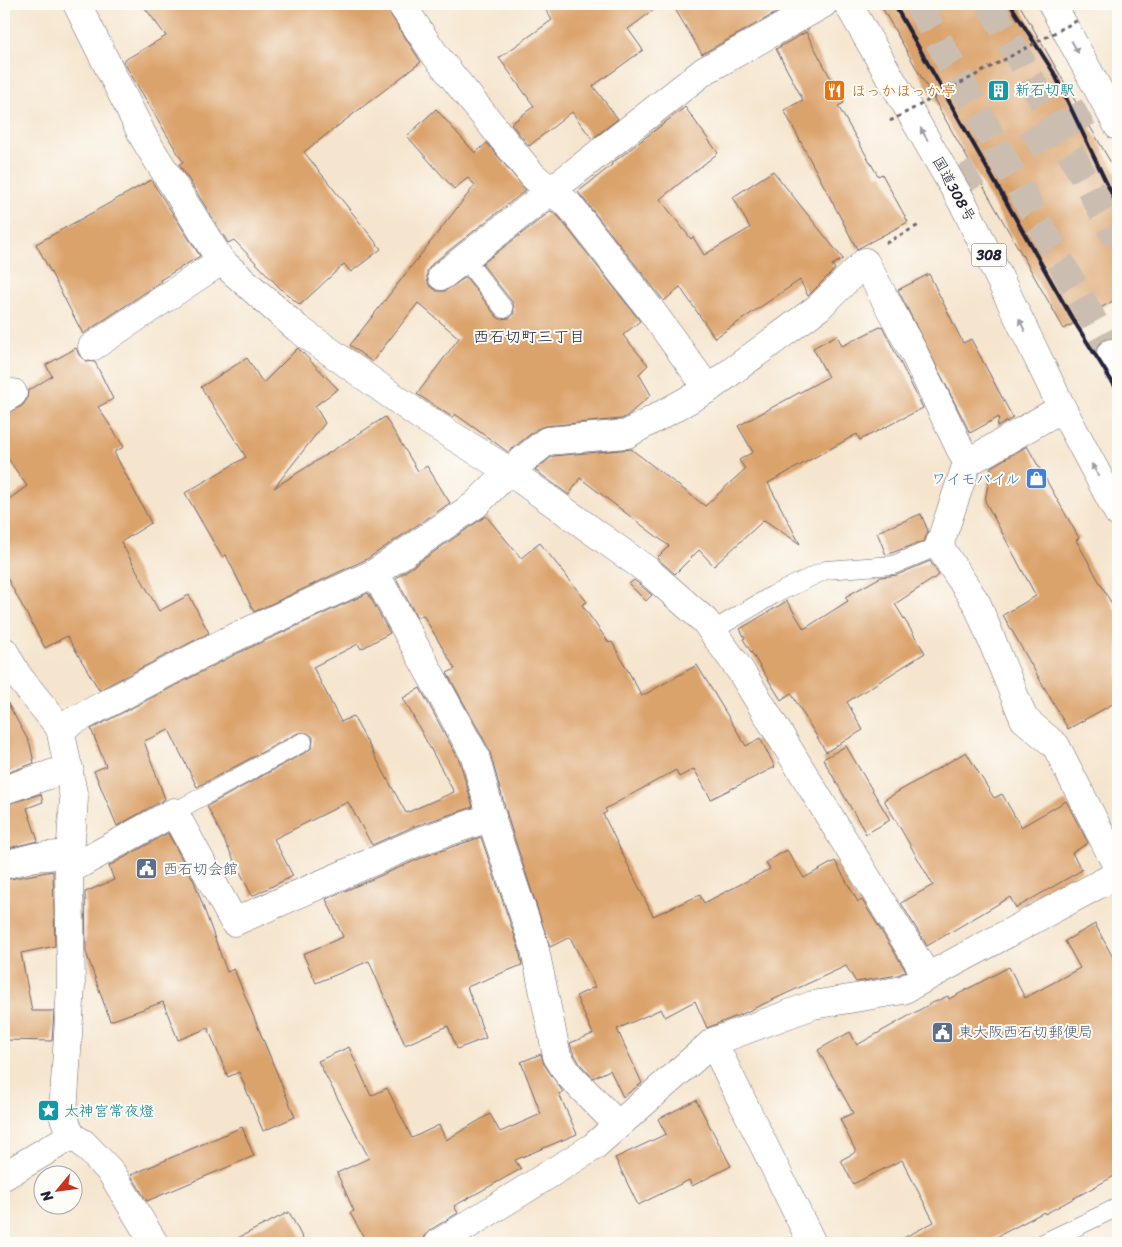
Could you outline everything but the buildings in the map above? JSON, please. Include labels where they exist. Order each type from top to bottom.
[{"type":"main road","points":[[77,4],[145,140],[222,261],[297,328],[419,414],[509,471],[647,570],[705,621],[740,670],[927,976]]},
{"type":"main road","points":[[401,4],[448,71],[533,176],[569,205],[650,309],[708,388]]},
{"type":"main road","points":[[442,276],[704,71],[822,4]]},
{"type":"main road","name":"国道308号","points":[[848,4],[965,207],[1062,408],[1118,513]]},
{"type":"main road","points":[[1052,4],[1116,117]]},
{"type":"main road","points":[[92,347],[222,261]]},
{"type":"main road","points":[[60,728],[227,641],[375,573],[475,505],[509,471],[547,441],[627,434],[708,388],[819,307],[865,262],[914,353],[967,463]]},
{"type":"main road","points":[[1062,408],[967,463],[939,546],[977,604],[1024,719],[1056,746],[1118,868]]},
{"type":"main road","points":[[375,573],[476,756],[492,817],[534,945],[557,1056],[568,1074],[618,1125]]},
{"type":"main road","points":[[4,651],[18,676],[60,728],[74,798],[70,862],[71,986],[63,1115],[71,1136],[83,1143],[111,1172],[154,1243]]},
{"type":"main road","points":[[4,790],[68,768]]},
{"type":"main road","points":[[4,865],[35,858],[70,862],[174,812],[234,922],[420,841],[492,817]]},
{"type":"main road","points":[[439,1243],[593,1147],[713,1042],[813,1005],[903,990],[1118,874]]},
{"type":"main road","points":[[713,1042],[812,1243]]},
{"type":"main road","points":[[4,1176],[71,1136]]},
{"type":"lane","points":[[465,259],[504,309]]},
{"type":"lane","points":[[712,631],[773,595],[826,570],[893,566],[939,546]]},
{"type":"lane","points":[[174,812],[303,742]]},
{"type":"lane","points":[[1043,1243],[1118,1207]]},
{"type":"path","points":[[890,121],[1080,19]]},
{"type":"path","points":[[865,262],[882,245],[920,224]]},
{"type":"tunnel","points":[[918,4],[1111,353]]},
{"type":"tunnel","points":[[990,4],[1118,240]]},
{"type":"tunnel","points":[[953,185],[1106,102]]},
{"type":"railway","points":[[894,4],[1072,318],[1118,391]]},
{"type":"railway","points":[[1010,4],[1054,73],[1118,207]]},
{"type":"place","name":"新石切駅","points":[[999,90]]},
{"type":"place","name":"ほっかほっか亭","points":[[835,91]]},
{"type":"place","name":"ワイモバイル","points":[[1036,479]]},
{"type":"place","name":"西石切会館","points":[[147,869]]},
{"type":"place","name":"東大阪西石切郵便局","points":[[942,1032]]},
{"type":"place","name":"太神宮常夜燈","points":[[48,1111]]},
{"type":"district","name":"西石切町三丁目","points":[[529,336]]}]
